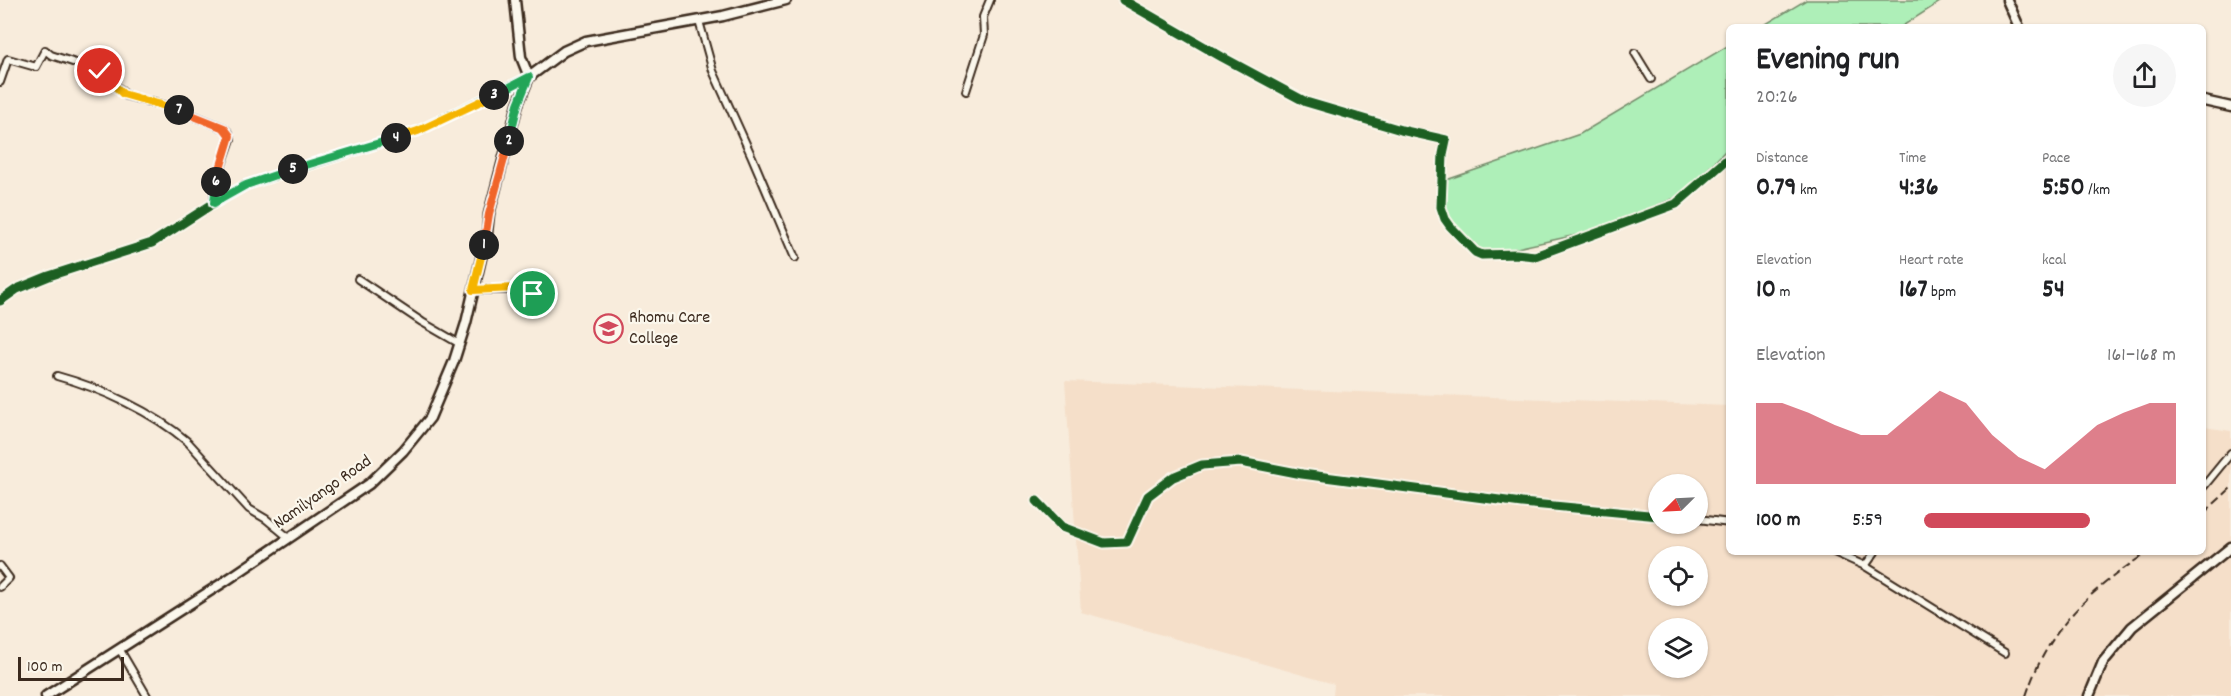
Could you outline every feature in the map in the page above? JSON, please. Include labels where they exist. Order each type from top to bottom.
[{"type":"main road","points":[[515,0],[521,57],[529,77],[564,51],[586,41],[699,21],[786,0]]},
{"type":"main road","points":[[2007,0],[2018,24]]},
{"type":"main road","name":"Namilyango Road","points":[[46,696],[120,650],[369,484],[403,451],[430,418],[460,344],[489,214],[516,112],[529,77]]},
{"type":"main road","points":[[2206,101],[2231,107]]},
{"type":"main road","points":[[2089,696],[2103,662],[2132,627],[2231,547]]},
{"type":"street","points":[[966,91],[984,35],[984,17],[990,0]]},
{"type":"street","points":[[1123,0],[1257,77],[1306,102],[1401,130],[1446,140],[1443,154],[1442,213],[1450,226],[1475,252],[1482,255],[1539,255],[1666,207],[1682,200],[1726,161]]},
{"type":"street","points":[[699,21],[713,71],[795,258]]},
{"type":"street","points":[[0,82],[8,59],[36,67],[45,50],[51,55],[100,71],[127,96],[175,108],[224,128],[231,139],[215,184],[214,203]]},
{"type":"street","points":[[1635,52],[1651,79]]},
{"type":"street","points":[[0,301],[17,290],[49,276],[152,243],[246,185],[418,131],[529,77]]},
{"type":"street","points":[[358,279],[422,322],[460,344]]},
{"type":"street","points":[[473,290],[515,288],[533,294],[544,304]]},
{"type":"street","points":[[57,376],[82,383],[155,418],[178,434],[249,509],[266,519],[289,538]]},
{"type":"street","points":[[2206,484],[2231,453]]},
{"type":"street","points":[[1037,501],[1062,527],[1104,543],[1127,542],[1148,496],[1173,477],[1202,465],[1241,462],[1314,476],[1522,503],[1648,515]]},
{"type":"street","points":[[1708,520],[1726,522]]},
{"type":"street","points":[[1841,555],[1865,566],[2005,653]]},
{"type":"street","points":[[1865,566],[1873,555]]},
{"type":"street","points":[[0,566],[9,578],[0,587]]},
{"type":"street","points":[[120,650],[147,696]]},
{"type":"shaded area","points":[[1065,381],[1726,406],[1726,555],[2206,555],[2206,427],[2231,431],[2231,696],[1333,696],[1334,684],[1081,612]]},
{"type":"green space","points":[[1806,0],[1943,0],[1906,24],[1766,24]]},
{"type":"green space","points":[[1726,47],[1726,150],[1682,195],[1594,231],[1485,255],[1446,215],[1446,180],[1580,134]]},
{"type":"railway","points":[[2206,511],[2231,488]]},
{"type":"railway","points":[[2026,696],[2046,650],[2059,631],[2090,596],[2144,555]]},
{"type":"cycle path","points":[[1123,0],[1306,102],[1401,130],[1446,140],[1443,154],[1441,207],[1450,226],[1475,252],[1482,255],[1535,256],[1676,204],[1726,160]]},
{"type":"cycle path","points":[[0,301],[17,289],[49,276],[152,243],[246,185],[418,131],[529,77]]},
{"type":"cycle path","points":[[1037,501],[1062,527],[1104,543],[1127,542],[1148,496],[1173,477],[1202,465],[1241,462],[1302,474],[1522,503],[1648,515]]},
{"type":"place","name":"Rhomu Care College","points":[[608,328]]},
{"type":"route","points":[[100,71],[127,96],[175,108],[224,128],[229,133],[231,139],[215,184],[214,203],[246,185],[418,131],[529,77],[518,104],[489,214],[487,233],[473,290],[515,288],[533,294]]}]
